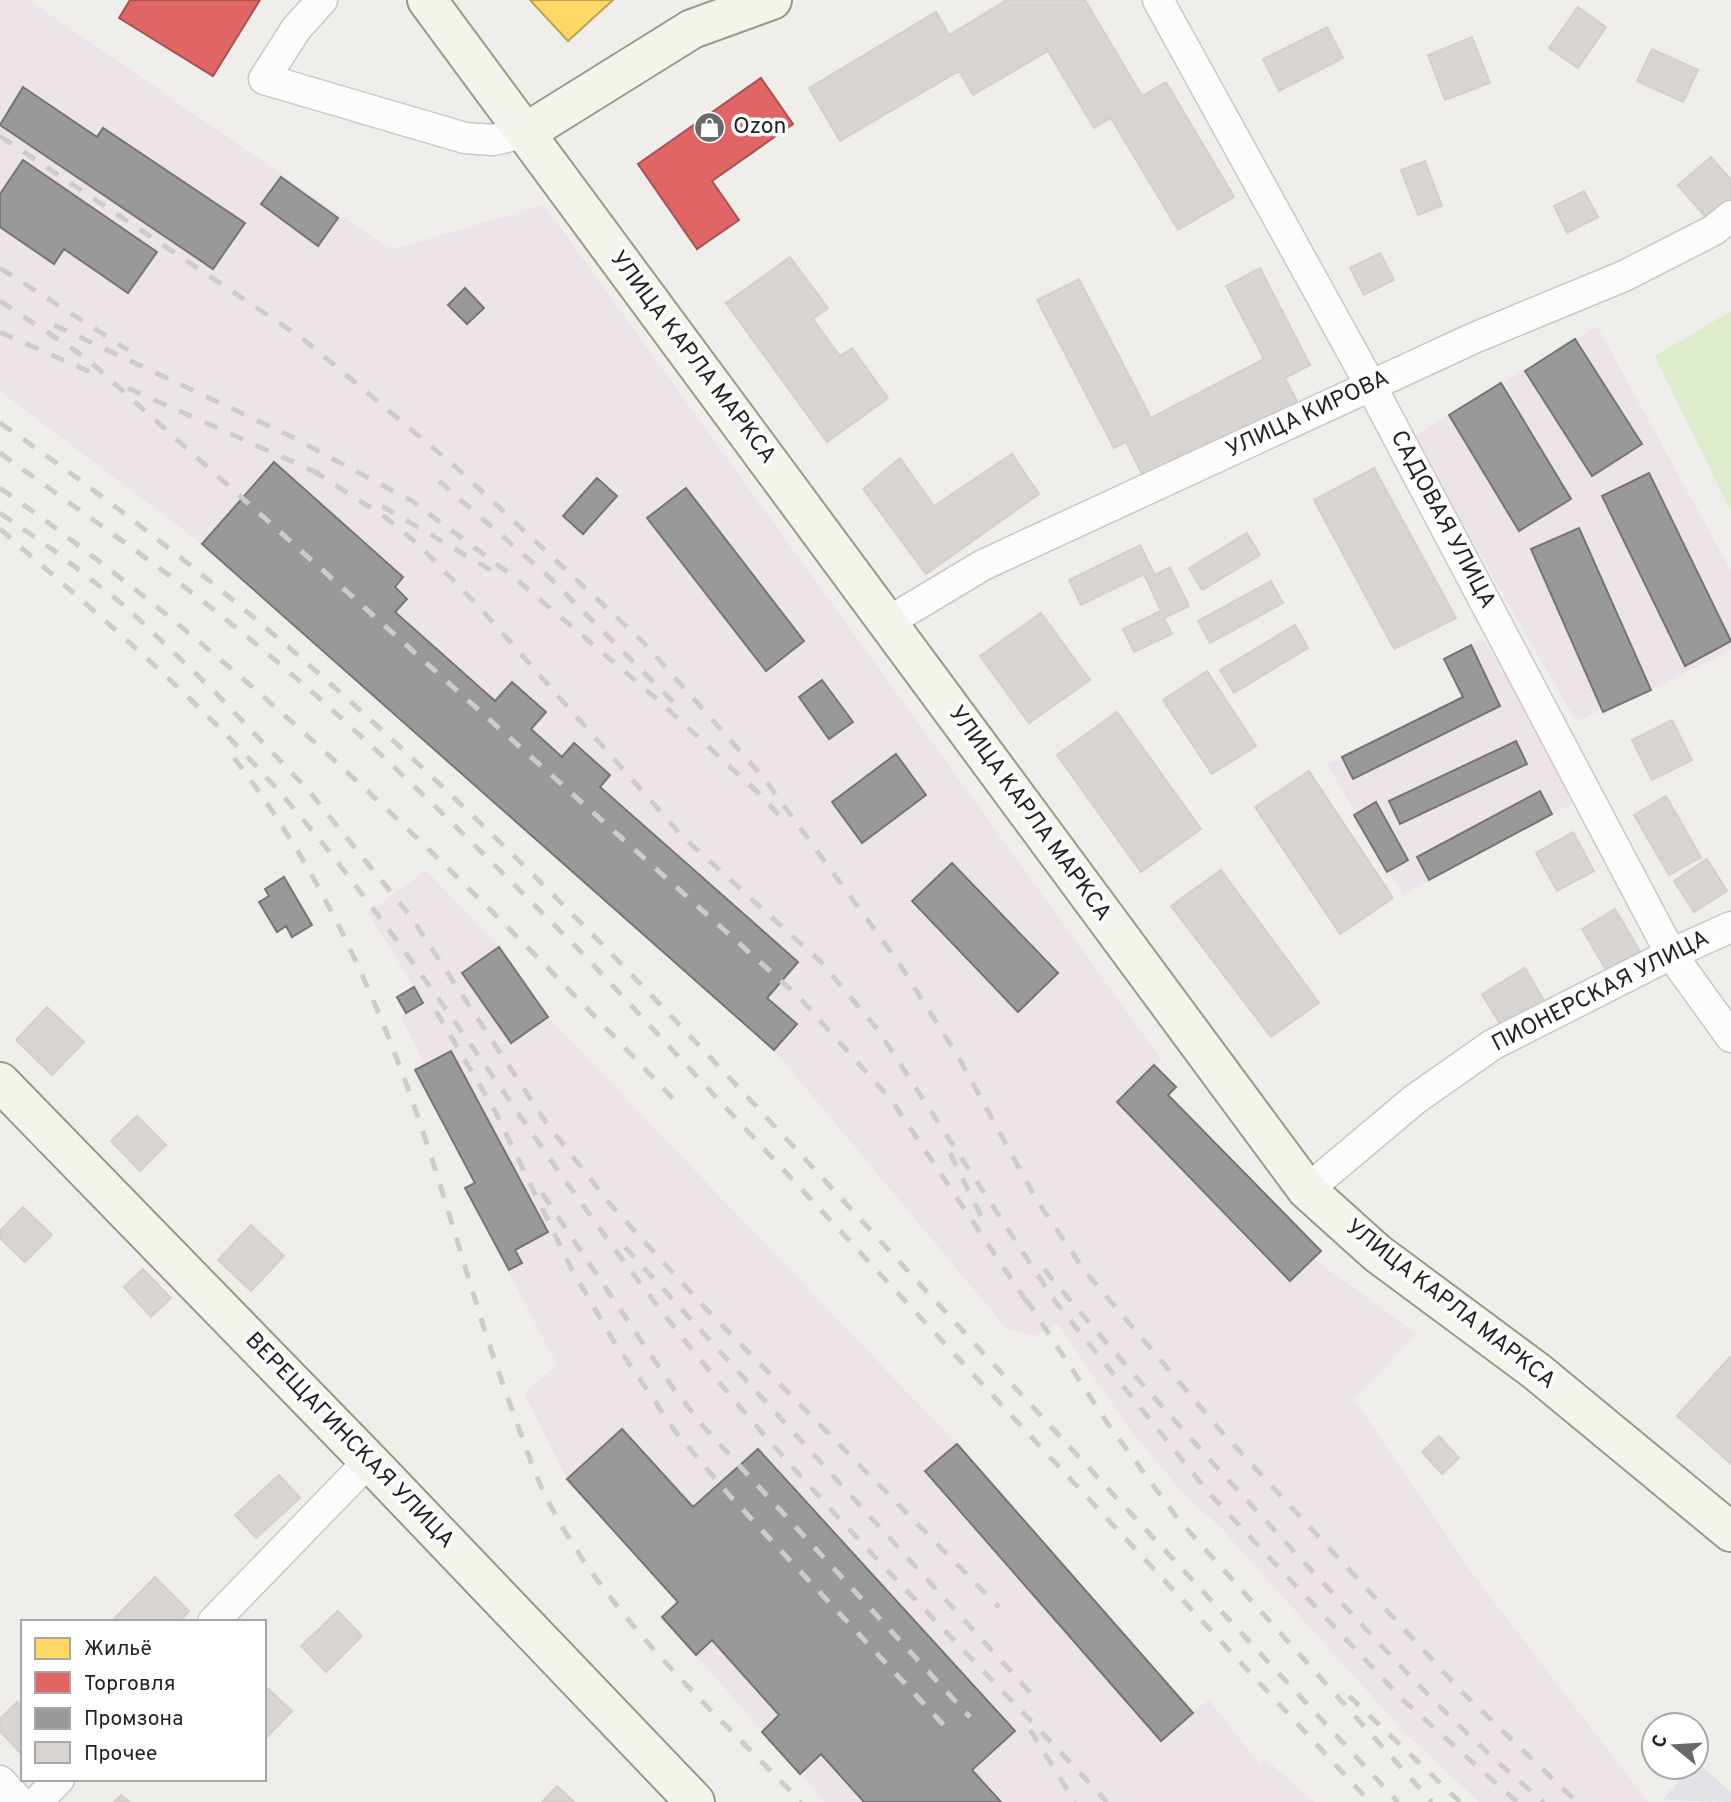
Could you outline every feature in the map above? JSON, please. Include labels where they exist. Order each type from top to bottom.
[{"type":"main road","name":"УЛИЦА КАРЛА МАРКСА","points":[[427,0],[1307,1190],[1377,1253],[1536,1371],[1654,1465],[1731,1532]]},
{"type":"main road","points":[[525,132],[692,29],[772,0]]},
{"type":"main road","name":"ВЕРЕЩАГИНСКАЯ УЛИЦА","points":[[0,1082],[369,1461],[695,1802]]},
{"type":"street","points":[[323,0],[296,29],[264,79],[465,138],[493,140],[525,132]]},
{"type":"street","name":"САДОВАЯ УЛИЦА","points":[[1158,0],[1371,386],[1671,954],[1731,1037]]},
{"type":"street","name":"УЛИЦА КИРОВА","points":[[888,622],[983,565],[1474,338],[1624,276],[1714,230],[1731,216]]},
{"type":"street","name":"ПИОНЕРСКАЯ УЛИЦА","points":[[1307,1190],[1414,1100],[1492,1045],[1671,954],[1731,927]]},
{"type":"street","points":[[215,1620],[369,1461]]},
{"type":"street","points":[[0,1781],[20,1802]]},
{"type":"street","points":[[37,1802],[58,1781]]},
{"type":"shaded area","points":[[0,0],[29,0],[381,243],[397,248],[544,205],[1161,1059],[1155,1065],[1176,1087],[1169,1095],[1321,1251],[1314,1259],[1417,1334],[1354,1399],[1472,1573],[1648,1802],[1479,1802],[1405,1733],[1219,1526],[1189,1500],[1129,1429],[1058,1324],[1034,1336],[1006,1328],[774,1050],[202,544],[0,391]]},
{"type":"shaded area","points":[[1597,326],[1731,571],[1731,650],[1651,690],[1576,721],[1412,437]]},
{"type":"shaded area","points":[[1483,638],[1579,800],[1403,895],[1327,764],[1462,697],[1444,659]]},
{"type":"shaded area","points":[[426,870],[499,947],[548,1017],[957,1444],[1192,1713],[1209,1700],[1260,1765],[1267,1760],[1314,1802],[825,1802],[662,1617],[678,1602],[567,1479],[524,1393],[557,1365],[465,1188],[475,1182],[415,1070],[425,1064],[400,1015],[406,1013],[397,997],[414,987],[368,913]]},
{"type":"shaded area","points":[[1710,1773],[1731,1792],[1731,1802],[1662,1800],[1680,1781],[1710,1781]]},
{"type":"green space","points":[[1731,311],[1731,512],[1655,356]]},
{"type":"building: Жильё","points":[[530,0],[613,0],[568,41]]},
{"type":"building: Торговля","points":[[130,0],[260,0],[213,76],[119,18]]},
{"type":"building: Торговля","points":[[761,78],[793,124],[712,181],[739,220],[697,249],[638,164]]},
{"type":"building: Промзона","points":[[23,87],[97,137],[103,128],[245,223],[213,269],[0,125]]},
{"type":"building: Промзона","points":[[23,160],[157,252],[128,293],[64,249],[54,264],[0,227],[0,194]]},
{"type":"building: Промзона","points":[[281,177],[338,218],[318,246],[261,204]]},
{"type":"building: Промзона","points":[[465,288],[484,308],[467,324],[448,305]]},
{"type":"building: Промзона","points":[[1575,339],[1642,444],[1592,476],[1525,371]]},
{"type":"building: Промзона","points":[[1501,383],[1571,499],[1519,531],[1449,415]]},
{"type":"building: Промзона","points":[[274,462],[403,577],[395,587],[407,599],[395,612],[495,701],[512,682],[546,712],[531,729],[562,757],[574,743],[610,775],[600,787],[798,962],[767,998],[797,1024],[774,1050],[202,544]]},
{"type":"building: Промзона","points":[[1649,473],[1731,641],[1685,666],[1602,496]]},
{"type":"building: Промзона","points":[[597,478],[617,496],[583,534],[563,516]]},
{"type":"building: Промзона","points":[[686,488],[804,641],[766,671],[647,518]]},
{"type":"building: Промзона","points":[[1579,528],[1651,690],[1603,712],[1531,549]]},
{"type":"building: Промзона","points":[[1471,645],[1500,706],[1353,779],[1342,757],[1463,697],[1444,659]]},
{"type":"building: Промзона","points":[[822,680],[853,722],[829,739],[799,697]]},
{"type":"building: Промзона","points":[[1516,741],[1527,764],[1400,824],[1389,801]]},
{"type":"building: Промзона","points":[[896,754],[926,795],[862,843],[832,802]]},
{"type":"building: Промзона","points":[[1540,791],[1552,814],[1429,880],[1417,857]]},
{"type":"building: Промзона","points":[[1376,802],[1408,860],[1387,872],[1354,815]]},
{"type":"building: Промзона","points":[[952,863],[1058,973],[1018,1012],[912,901]]},
{"type":"building: Промзона","points":[[284,877],[312,925],[292,937],[286,926],[277,932],[259,902],[269,896],[265,889]]},
{"type":"building: Промзона","points":[[499,947],[548,1017],[511,1043],[462,973]]},
{"type":"building: Промзона","points":[[414,987],[423,1003],[406,1013],[397,997]]},
{"type":"building: Промзона","points":[[451,1051],[548,1232],[515,1250],[522,1263],[509,1270],[465,1188],[475,1183],[415,1070]]},
{"type":"building: Промзона","points":[[1154,1065],[1176,1087],[1168,1095],[1321,1251],[1290,1281],[1117,1102]]},
{"type":"building: Промзона","points":[[622,1429],[693,1507],[758,1449],[1015,1731],[972,1770],[1001,1802],[864,1802],[821,1754],[800,1774],[762,1732],[779,1715],[712,1640],[696,1655],[662,1617],[678,1602],[567,1479]]},
{"type":"building: Промзона","points":[[957,1444],[1193,1713],[1161,1741],[925,1471]]},
{"type":"building: Прочее","points":[[1007,0],[1085,0],[1142,96],[1166,82],[1234,197],[1178,230],[1111,118],[1094,128],[1048,51],[973,95],[959,71],[840,141],[809,88],[936,12],[949,35]]},
{"type":"building: Прочее","points":[[1578,7],[1606,27],[1578,68],[1549,48]]},
{"type":"building: Прочее","points":[[1327,27],[1343,58],[1279,91],[1263,59]]},
{"type":"building: Прочее","points":[[1472,37],[1490,83],[1445,100],[1428,55]]},
{"type":"building: Прочее","points":[[1652,49],[1698,70],[1683,102],[1637,81]]},
{"type":"building: Прочее","points":[[1711,157],[1731,180],[1731,203],[1709,221],[1678,185]]},
{"type":"building: Прочее","points":[[1425,161],[1442,206],[1418,215],[1401,170]]},
{"type":"building: Прочее","points":[[1584,191],[1598,217],[1567,233],[1554,206]]},
{"type":"building: Прочее","points":[[1380,253],[1394,280],[1364,295],[1350,268]]},
{"type":"building: Прочее","points":[[790,257],[828,308],[813,319],[840,356],[852,348],[888,398],[827,442],[726,303]]},
{"type":"building: Прочее","points":[[1260,268],[1310,365],[1285,378],[1298,403],[1146,482],[1126,442],[1114,448],[1037,300],[1079,279],[1151,418],[1264,359],[1226,286]]},
{"type":"building: Прочее","points":[[1012,454],[1039,494],[926,574],[863,489],[900,458],[934,506]]},
{"type":"building: Прочее","points":[[1374,468],[1456,618],[1394,649],[1314,500]]},
{"type":"building: Прочее","points":[[1247,533],[1260,555],[1202,590],[1189,568]]},
{"type":"building: Прочее","points":[[1140,545],[1155,575],[1170,567],[1189,606],[1164,618],[1172,634],[1134,652],[1123,629],[1161,611],[1144,574],[1081,605],[1069,580]]},
{"type":"building: Прочее","points":[[1271,581],[1283,603],[1210,643],[1198,621]]},
{"type":"building: Прочее","points":[[1041,613],[1090,680],[1029,723],[980,656]]},
{"type":"building: Прочее","points":[[1295,625],[1308,648],[1234,693],[1220,670]]},
{"type":"building: Прочее","points":[[1207,671],[1256,746],[1212,774],[1163,700]]},
{"type":"building: Прочее","points":[[1117,712],[1201,829],[1141,872],[1057,755]]},
{"type":"building: Прочее","points":[[1672,720],[1692,760],[1652,780],[1632,740]]},
{"type":"building: Прочее","points":[[1309,771],[1393,898],[1340,934],[1255,807]]},
{"type":"building: Прочее","points":[[1666,796],[1701,857],[1669,875],[1634,815]]},
{"type":"building: Прочее","points":[[1573,832],[1594,871],[1557,891],[1536,853]]},
{"type":"building: Прочее","points":[[1707,859],[1727,891],[1694,912],[1674,881]]},
{"type":"building: Прочее","points":[[1221,870],[1319,1003],[1271,1037],[1171,906]]},
{"type":"building: Прочее","points":[[1615,909],[1644,958],[1610,977],[1582,929]]},
{"type":"building: Прочее","points":[[1525,968],[1546,1004],[1503,1029],[1482,994]]},
{"type":"building: Прочее","points":[[47,1007],[84,1042],[52,1075],[16,1040]]},
{"type":"building: Прочее","points":[[137,1116],[166,1145],[140,1171],[111,1141]]},
{"type":"building: Прочее","points":[[23,1207],[52,1235],[25,1262],[0,1238],[0,1231]]},
{"type":"building: Прочее","points":[[251,1225],[284,1256],[251,1291],[218,1260]]},
{"type":"building: Прочее","points":[[143,1269],[171,1298],[151,1317],[124,1287]]},
{"type":"building: Прочее","points":[[1731,1358],[1731,1464],[1677,1416]]},
{"type":"building: Прочее","points":[[1439,1436],[1459,1458],[1442,1474],[1422,1452]]},
{"type":"building: Прочее","points":[[279,1475],[300,1498],[256,1538],[235,1515]]},
{"type":"building: Прочее","points":[[155,1577],[189,1611],[181,1620],[114,1619]]},
{"type":"building: Прочее","points":[[338,1611],[362,1636],[326,1672],[301,1646]]},
{"type":"building: Прочее","points":[[266,1687],[292,1711],[266,1738]]},
{"type":"building: Прочее","points":[[17,1702],[21,1706],[21,1754],[0,1731],[0,1719]]},
{"type":"building: Прочее","points":[[557,1786],[574,1802],[542,1802]]},
{"type":"building: Прочее","points":[[121,1795],[129,1802],[114,1802]]},
{"type":"railway","points":[[0,136],[302,338],[457,468],[644,643],[763,777],[899,963],[960,1060],[1036,1199],[1084,1270],[1220,1430],[1464,1694],[1577,1802]]},
{"type":"railway","points":[[0,268],[128,350]]},
{"type":"railway","points":[[0,301],[86,358],[799,997],[892,1101],[1030,1307]]},
{"type":"railway","points":[[54,325],[286,434],[412,501],[510,574],[658,700],[757,792]]},
{"type":"railway","points":[[0,332],[99,376]]},
{"type":"railway","points":[[128,388],[320,474]]},
{"type":"railway","points":[[0,423],[126,515],[245,611],[360,711],[471,814],[685,1031],[1398,1802]]},
{"type":"railway","points":[[0,453],[151,562],[239,630],[374,748],[460,831],[587,958],[1370,1802]]},
{"type":"railway","points":[[312,470],[385,517],[419,545],[482,610],[683,837],[822,963],[878,1030],[1054,1300],[1208,1492],[1403,1700],[1517,1802]]},
{"type":"railway","points":[[439,481],[548,576],[676,705]]},
{"type":"railway","points":[[0,488],[183,628],[356,780],[521,941],[681,1107]]},
{"type":"railway","points":[[382,506],[494,572]]},
{"type":"railway","points":[[0,513],[56,552],[125,606],[214,691],[309,791],[411,917],[545,1121],[609,1203],[709,1312],[999,1607]]},
{"type":"railway","points":[[0,529],[194,703],[301,817],[396,939],[620,1256],[718,1381],[826,1504],[1107,1802]]},
{"type":"railway","points":[[234,758],[299,854],[328,905],[378,1011],[419,1120],[495,1362],[543,1491],[567,1535],[626,1617],[694,1693],[801,1802]]},
{"type":"railway","points":[[750,784],[788,825]]},
{"type":"railway","points":[[436,1011],[495,1111],[571,1268],[613,1340],[675,1431],[730,1496],[952,1734]]},
{"type":"railway","points":[[950,1153],[984,1222]]},
{"type":"railway","points":[[542,1193],[673,1388],[704,1427],[970,1717]]},
{"type":"railway","points":[[625,1247],[1036,1699]]},
{"type":"railway","points":[[1044,1269],[1177,1423],[1370,1633],[1454,1721],[1544,1802]]},
{"type":"railway","points":[[1026,1299],[1108,1424],[1178,1519],[1432,1802]]},
{"type":"railway","points":[[1349,1696],[1460,1802]]},
{"type":"railway","points":[[1030,1730],[1075,1802]]},
{"type":"place","name":"Ozon","points":[[710,127]]}]
